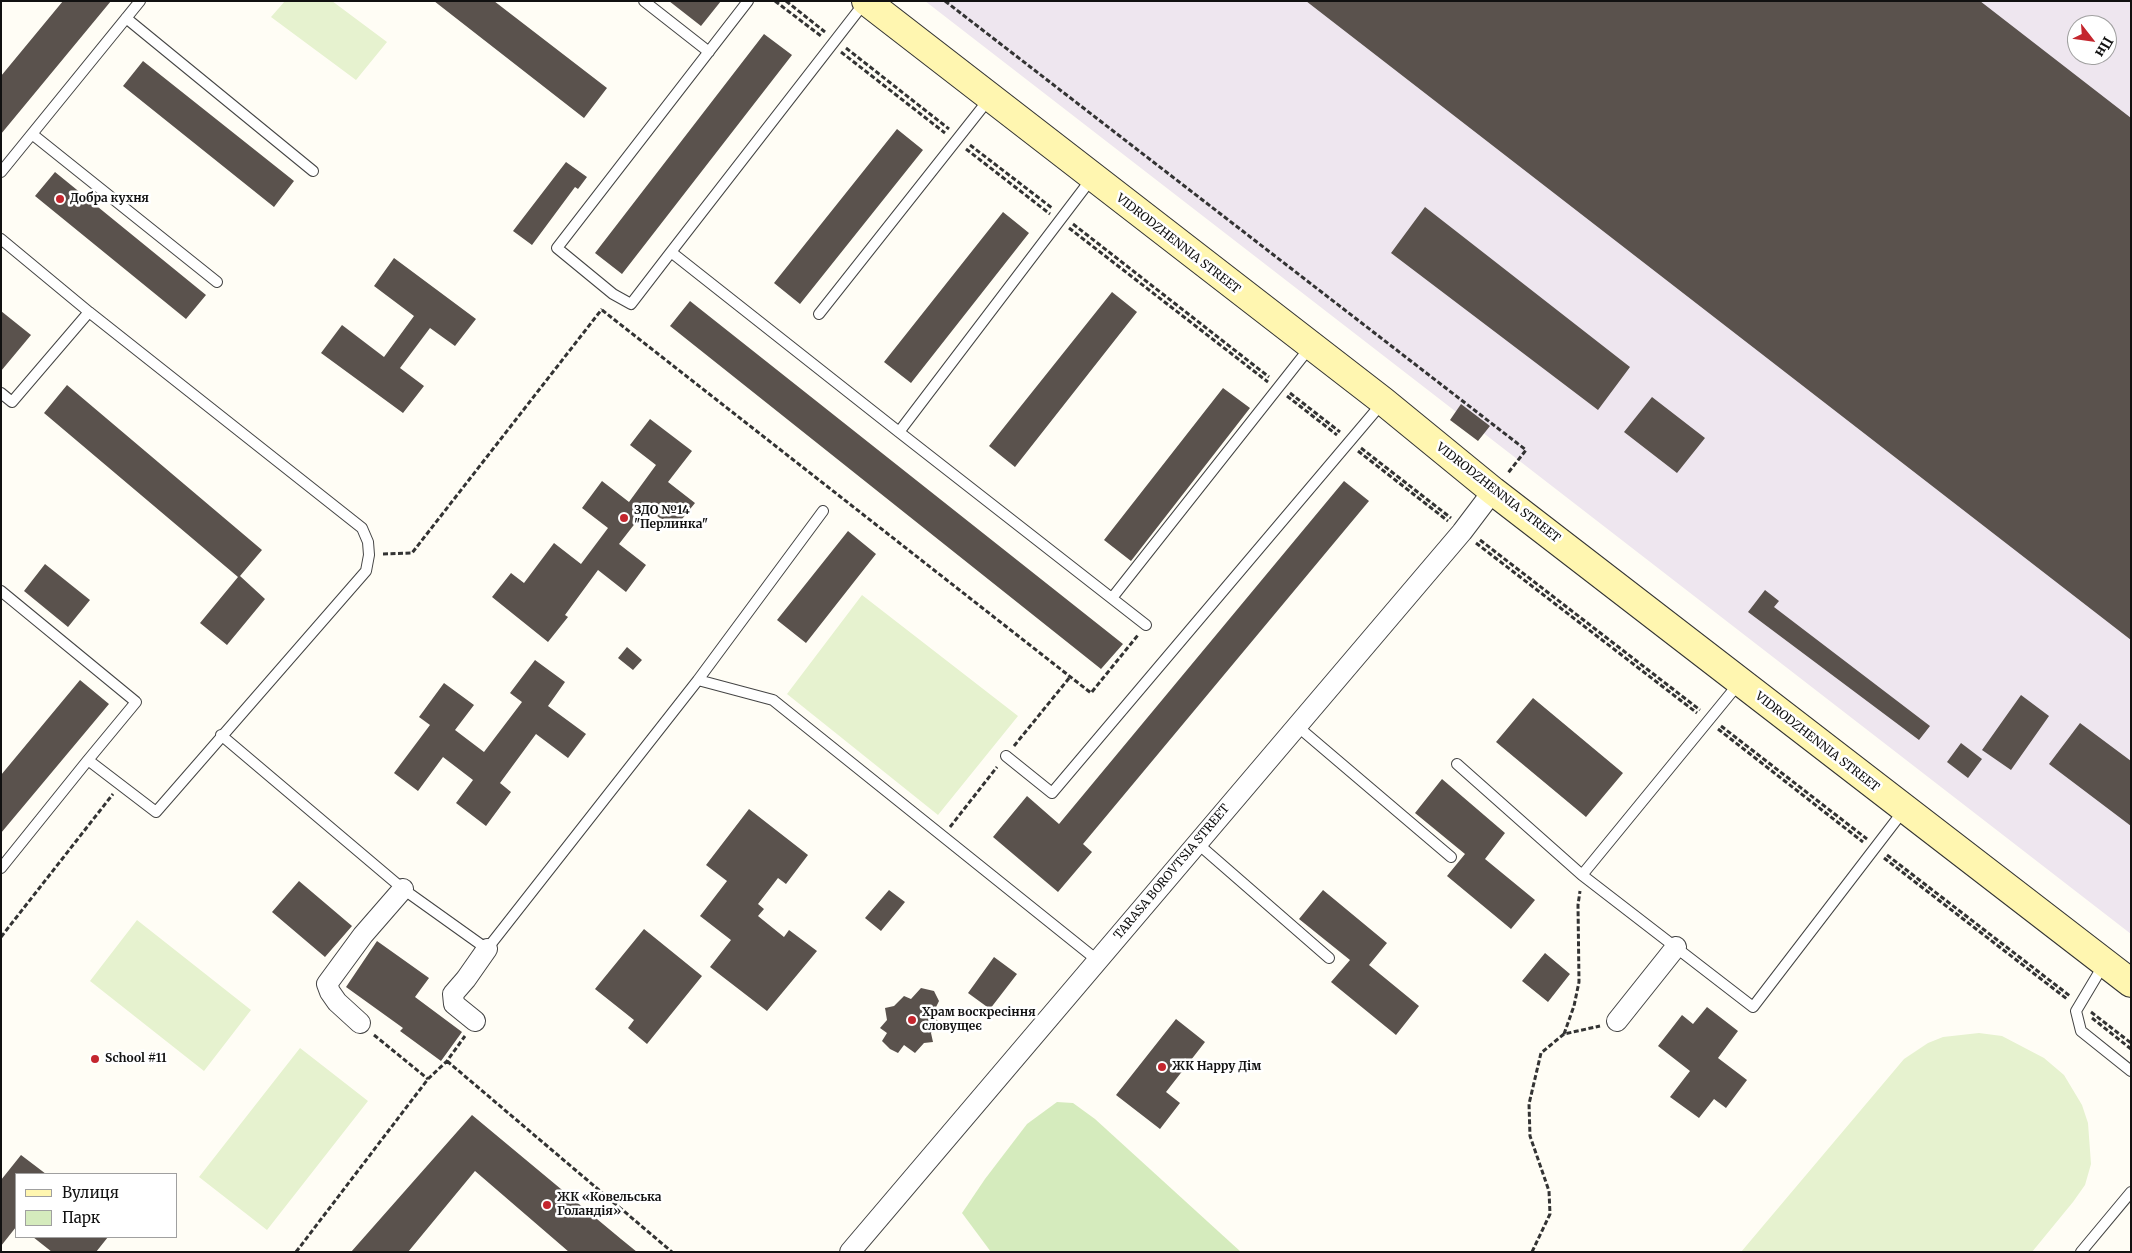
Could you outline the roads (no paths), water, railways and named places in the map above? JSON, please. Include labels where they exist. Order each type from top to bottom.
[{"type":"street","name":"VIDRODZHENNIA STREET","points":[[866,1],[1383,402],[1494,491],[1904,810],[2131,983]]},
{"type":"street","name":"TARASA BOROVTSIA STREET","points":[[850,1252],[1462,532],[1494,491]]},
{"type":"street","points":[[360,1023],[337,1002],[327,984],[363,936],[404,889]]},
{"type":"street","points":[[1617,1021],[1676,947]]},
{"type":"street","points":[[475,1021],[454,1004],[453,994],[487,949]]},
{"type":"lane","points":[[1,172],[140,1]]},
{"type":"lane","points":[[644,1],[709,52]]},
{"type":"lane","points":[[748,1],[557,248],[613,294],[631,304],[866,1]]},
{"type":"lane","points":[[126,18],[313,171]]},
{"type":"lane","points":[[820,314],[990,98]]},
{"type":"lane","points":[[32,134],[217,282]]},
{"type":"lane","points":[[899,432],[1092,178]]},
{"type":"lane","points":[[1,239],[362,528],[368,542],[369,555],[366,571],[221,735],[156,812],[88,760]]},
{"type":"lane","points":[[671,252],[1146,625]]},
{"type":"lane","points":[[1,393],[12,402],[90,312]]},
{"type":"lane","points":[[1112,598],[1311,346]]},
{"type":"lane","points":[[1006,756],[1052,793],[1383,402]]},
{"type":"lane","points":[[221,735],[404,889],[487,949],[698,680],[823,511]]},
{"type":"lane","points":[[1,592],[136,702],[1,868]]},
{"type":"lane","points":[[698,680],[772,700],[1097,960]]},
{"type":"lane","points":[[1582,875],[1740,681]]},
{"type":"lane","points":[[1297,726],[1450,857]]},
{"type":"lane","points":[[1457,764],[1582,875],[1753,1007],[1904,810]]},
{"type":"lane","points":[[1196,843],[1329,958]]},
{"type":"lane","points":[[2105,964],[2076,1011],[2082,1031],[2131,1071]]},
{"type":"lane","points":[[2081,1252],[2131,1192]]},
{"type":"place","name":"Добра кухня","points":[[60,199]]},
{"type":"place","name":"ЗДО №14 \"Перлинка\"","points":[[624,518]]},
{"type":"place","name":"Храм воскресіння словущеє","points":[[912,1020]]},
{"type":"place","name":"School #11","points":[[95,1059]]},
{"type":"place","name":"ЖК Happy Дім","points":[[1162,1067]]},
{"type":"place","name":"ЖК «Ковельська Голандія»","points":[[547,1205]]}]
